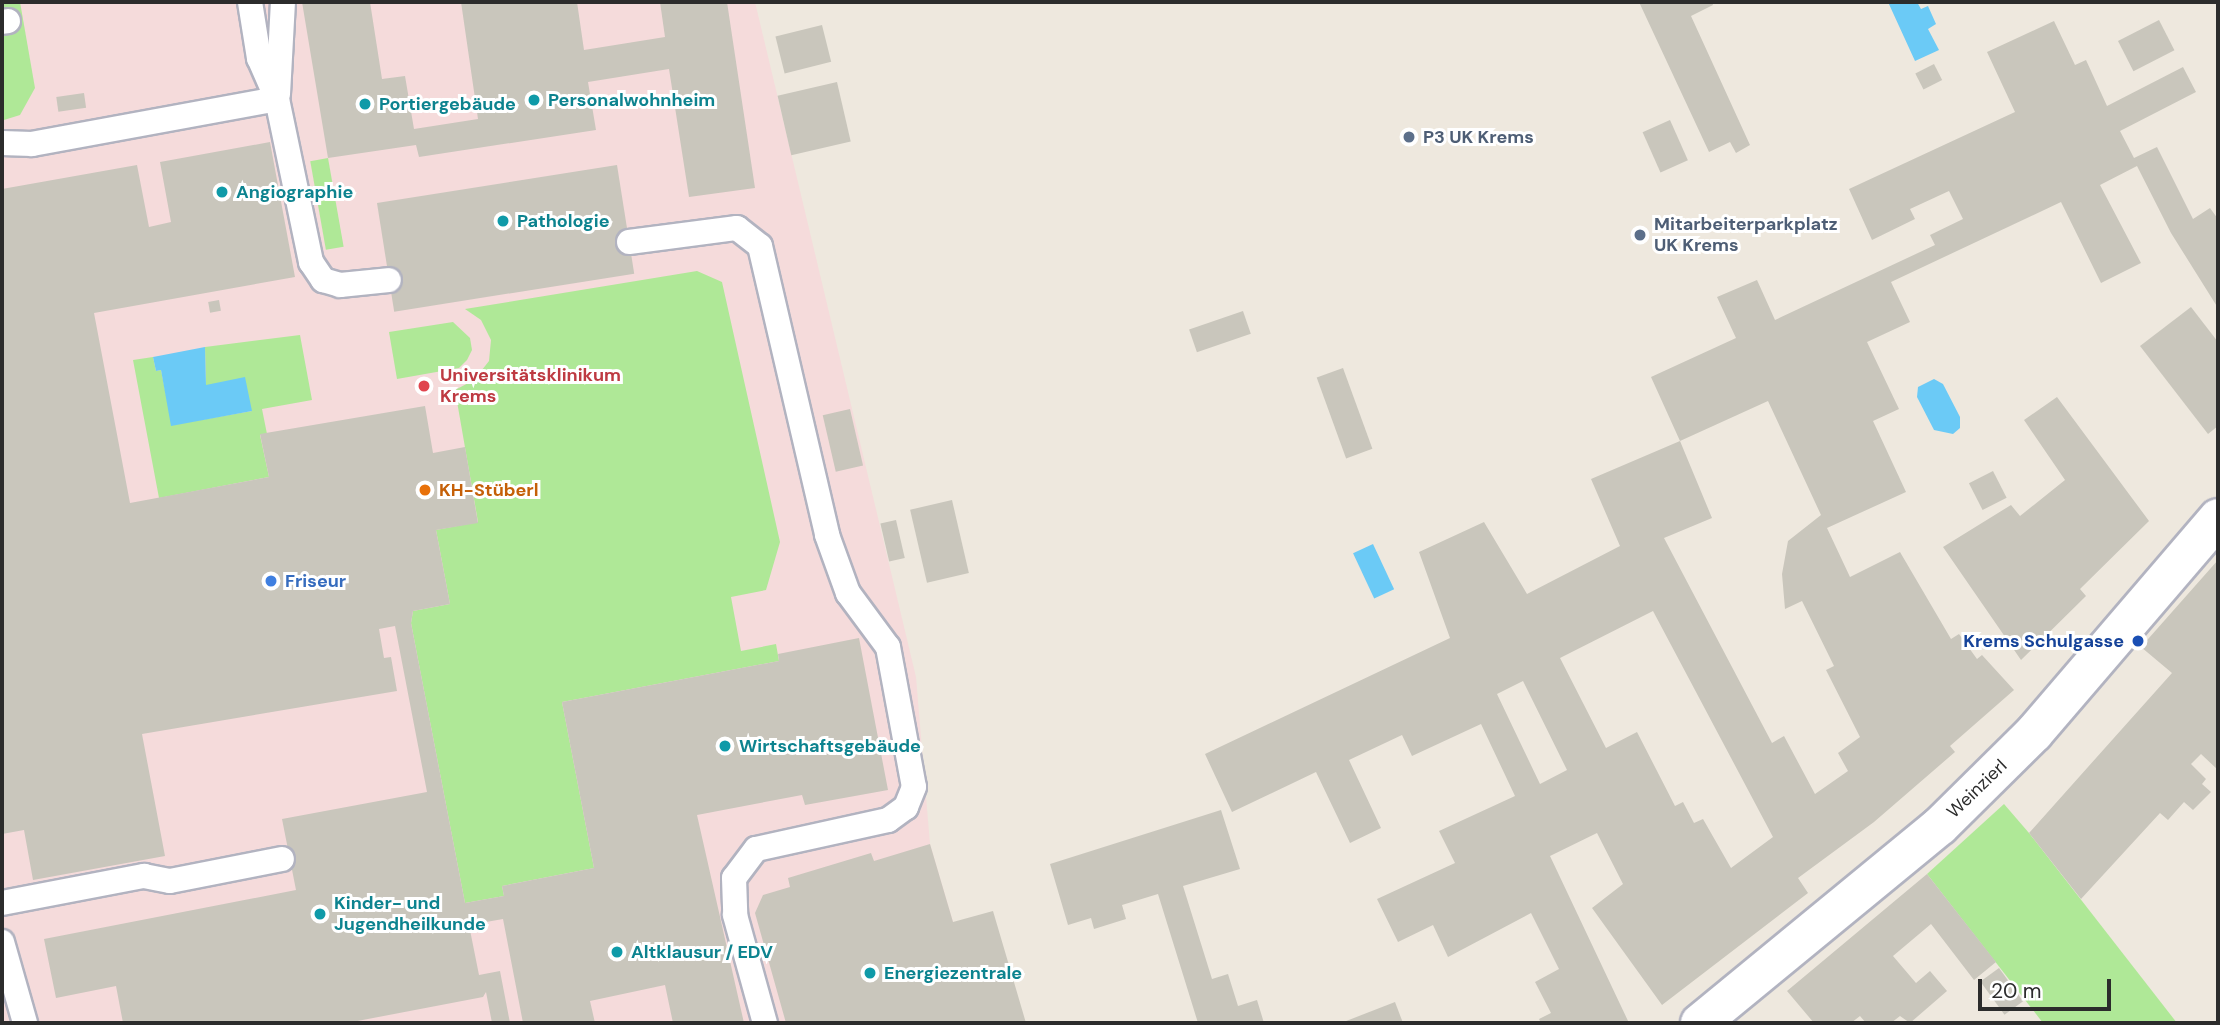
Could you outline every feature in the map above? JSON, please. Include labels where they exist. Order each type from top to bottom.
[{"type":"street","name":"Weinzierl","points":[[1700,1023],[1940,826],[2034,733],[2218,518]]},
{"type":"lane","points":[[250,2],[259,58],[278,99],[311,262],[323,279],[340,285],[388,279]]},
{"type":"lane","points":[[278,99],[283,2]]},
{"type":"lane","points":[[2,143],[32,144],[278,99]]},
{"type":"lane","points":[[629,242],[737,228],[760,246],[827,535],[848,593],[888,647],[914,787],[906,807],[888,820],[756,849],[734,878],[735,915],[765,1023]]},
{"type":"lane","points":[[2,903],[144,876],[170,881],[282,859]]},
{"type":"lane","points":[[2,942],[25,1023]]},
{"type":"shaded area","name":"Universitätsklinikum Krems","points":[[2,2],[755,2],[916,677],[930,844],[983,1023],[2,1023]]},
{"type":"green space","points":[[2,2],[20,2],[35,88],[20,115],[4,120]]},
{"type":"green space","points":[[328,158],[344,247],[326,250],[310,161]]},
{"type":"green space","points":[[697,271],[722,282],[780,542],[766,590],[731,597],[741,651],[776,644],[779,661],[562,702],[594,868],[502,886],[504,896],[465,903],[411,623],[413,611],[450,604],[436,530],[478,522],[455,390],[474,380],[489,361],[491,340],[481,320],[465,309]]},
{"type":"green space","points":[[453,322],[470,338],[472,350],[467,360],[459,368],[397,379],[389,332]]},
{"type":"green space","points":[[300,335],[312,400],[262,409],[267,434],[260,435],[269,477],[159,498],[133,360],[153,357],[156,371],[161,370],[172,425],[252,411],[206,385],[205,347]]},
{"type":"green space","points":[[2004,804],[2177,1023],[2043,1023],[1927,874]]},
{"type":"water","points":[[1888,2],[1917,2],[1921,9],[1928,6],[1936,24],[1928,29],[1939,50],[1915,61]]},
{"type":"water","points":[[205,347],[206,385],[245,377],[252,411],[171,426],[161,370],[156,371],[153,357]]},
{"type":"water","points":[[1934,379],[1943,384],[1960,417],[1960,428],[1953,434],[1934,430],[1917,397],[1918,387]]},
{"type":"water","points":[[1373,544],[1394,589],[1374,599],[1353,553]]},
{"type":"building","name":"Personalwohnheim","points":[[302,2],[370,2],[382,79],[405,76],[414,129],[478,119],[461,2],[577,2],[584,50],[665,37],[660,2],[727,2],[755,188],[689,197],[669,69],[588,82],[596,130],[419,157],[416,145],[328,158]]},
{"type":"building","points":[[1639,2],[1712,2],[1713,5],[1691,16],[1750,145],[1736,153],[1730,142],[1709,152]]},
{"type":"building","points":[[2159,20],[2174,50],[2133,71],[2118,41]]},
{"type":"building","points":[[2054,21],[2075,65],[2086,60],[2107,106],[2183,67],[2196,92],[2120,131],[2134,158],[2157,147],[2193,219],[2210,208],[2218,219],[2218,308],[2171,233],[2137,166],[2100,185],[2141,263],[2101,283],[2061,202],[1891,282],[1910,322],[1867,342],[1899,409],[1873,421],[1906,492],[1827,528],[1850,577],[1900,552],[1951,639],[1959,634],[1977,659],[1982,655],[2014,690],[1950,746],[1955,752],[1874,822],[1798,878],[1808,893],[1662,1005],[1592,908],[1623,884],[1597,833],[1550,856],[1629,1023],[1541,1023],[1539,1019],[1551,1013],[1535,982],[1559,969],[1531,913],[1448,957],[1433,925],[1398,942],[1377,899],[1455,863],[1439,831],[1515,796],[1481,724],[1412,756],[1402,735],[1349,760],[1381,828],[1350,843],[1316,772],[1232,812],[1205,754],[1450,638],[1419,552],[1484,522],[1527,594],[1620,546],[1591,479],[1680,441],[1651,377],[1736,338],[1717,297],[1757,280],[1775,320],[1935,245],[1930,235],[1963,219],[1949,191],[1910,209],[1915,219],[1872,240],[1849,189],[2015,112],[1987,52]],"holes":[[[1768,401],[1821,515],[1788,541],[1782,574],[1785,609],[1802,601],[1834,666],[1826,670],[1860,737],[1838,753],[1848,771],[1815,794],[1784,736],[1772,743],[1664,538],[1712,518],[1680,441]],[[1653,611],[1773,837],[1731,868],[1703,819],[1694,823],[1683,802],[1675,806],[1637,732],[1606,748],[1560,658]],[[1523,681],[1567,770],[1540,784],[1497,694]]]},
{"type":"building","points":[[822,25],[831,62],[785,73],[775,37]]},
{"type":"building","points":[[1934,64],[1942,80],[1923,90],[1915,74]]},
{"type":"building","points":[[837,82],[851,141],[791,155],[778,96]]},
{"type":"building","points":[[84,93],[86,108],[58,112],[56,97]]},
{"type":"building","points":[[1670,120],[1688,160],[1660,172],[1643,132]]},
{"type":"building","points":[[270,142],[295,277],[94,313],[130,503],[269,477],[260,434],[425,406],[433,453],[465,447],[478,523],[436,530],[450,604],[413,611],[411,623],[465,903],[504,896],[502,886],[594,868],[562,702],[779,661],[778,654],[859,638],[888,790],[805,805],[802,795],[697,815],[744,1023],[673,1023],[665,985],[590,1001],[595,1023],[523,1023],[503,919],[469,925],[479,975],[500,971],[510,1023],[492,1023],[486,992],[483,997],[347,1023],[123,1023],[116,986],[56,998],[44,939],[296,890],[282,819],[427,792],[395,626],[379,629],[384,658],[391,657],[397,691],[142,734],[165,856],[33,880],[24,830],[2,834],[2,189],[137,165],[149,227],[171,222],[160,162]]},
{"type":"building","name":"Pathologie","points":[[617,165],[634,274],[394,312],[377,203]]},
{"type":"building","points":[[219,300],[221,311],[210,313],[208,302]]},
{"type":"building","points":[[2191,307],[2218,342],[2218,426],[2208,434],[2140,346]]},
{"type":"building","points":[[1243,311],[1251,334],[1197,352],[1189,330]]},
{"type":"building","points":[[1343,368],[1372,449],[1346,458],[1317,378]]},
{"type":"building","points":[[2057,397],[2149,521],[2080,589],[2086,596],[2021,660],[1943,547],[2011,505],[2020,516],[2065,480],[2024,420]]},
{"type":"building","points":[[850,409],[863,466],[836,472],[823,415]]},
{"type":"building","points":[[1993,471],[2007,498],[1983,510],[1969,483]]},
{"type":"building","points":[[952,500],[969,573],[927,583],[910,510]]},
{"type":"building","points":[[896,520],[905,558],[889,562],[880,524]]},
{"type":"building","points":[[2218,560],[2218,770],[2201,754],[2191,764],[2206,779],[2202,784],[2211,792],[2193,810],[2184,802],[2168,820],[2160,813],[2081,899],[2029,833],[2172,673],[2141,647]]},
{"type":"building","points":[[1221,810],[1240,869],[1183,886],[1212,979],[1228,974],[1238,1006],[1257,1000],[1264,1023],[1198,1023],[1158,894],[1122,905],[1126,919],[1094,929],[1091,918],[1068,925],[1050,864]]},
{"type":"building","name":"Energiezentrale","points":[[930,844],[953,922],[993,911],[1026,1023],[786,1023],[755,913],[763,895],[790,887],[788,878],[871,853],[874,861]]},
{"type":"building","points":[[1927,874],[1996,962],[1974,980],[1931,924],[1893,956],[1916,983],[1930,971],[1947,991],[1910,1023],[1900,1016],[1891,1023],[1866,1023],[1860,1016],[1851,1023],[1814,1023],[1787,991]]},
{"type":"building","points":[[1999,968],[2023,1001],[2004,1015],[1980,982]]},
{"type":"building","points":[[1395,1002],[1403,1023],[1341,1023]]},
{"type":"place","name":"Personalwohnheim","points":[[534,100]]},
{"type":"place","name":"Portiergebäude","points":[[365,104]]},
{"type":"place","name":"P3 UK Krems","points":[[1409,137]]},
{"type":"place","name":"Angiographie","points":[[222,192]]},
{"type":"place","name":"Pathologie","points":[[503,221]]},
{"type":"place","name":"Mitarbeiterparkplatz UK Krems","points":[[1640,235]]},
{"type":"place","name":"Universitätsklinikum Krems","points":[[424,386]]},
{"type":"place","name":"KH-Stüberl","points":[[425,490]]},
{"type":"place","name":"Friseur","points":[[271,581]]},
{"type":"place","name":"Krems Schulgasse","points":[[2138,641]]},
{"type":"place","name":"Wirtschaftsgebäude","points":[[725,746]]},
{"type":"place","name":"Kinder- und Jugendheilkunde","points":[[320,914]]},
{"type":"place","name":"Altklausur / EDV","points":[[617,952]]},
{"type":"place","name":"Energiezentrale","points":[[870,973]]}]
